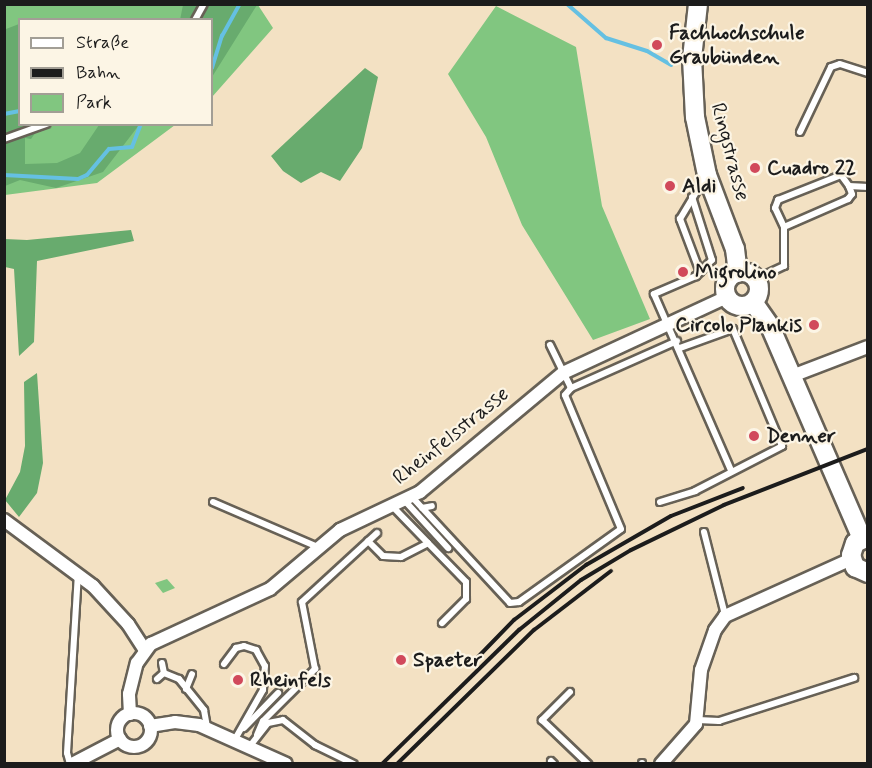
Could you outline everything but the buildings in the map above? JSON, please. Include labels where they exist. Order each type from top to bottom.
[{"type":"main road","name":"Ringstrasse","points":[[698,4],[692,86],[707,174],[732,240],[738,273]]},
{"type":"main road","points":[[738,273],[748,273],[756,279],[759,289],[753,302],[739,306],[727,297],[727,282],[738,273]]},
{"type":"main road","points":[[753,302],[767,320],[865,538],[853,547],[851,559],[858,570],[867,573]]},
{"type":"street","name":"Rheinfelsstrasse","points":[[144,649],[270,589],[318,547],[353,522],[409,499],[563,373],[727,297]]},
{"type":"street","points":[[792,376],[867,347]]},
{"type":"street","points":[[4,520],[78,573],[117,610],[144,649],[129,694],[130,714],[118,726],[120,739],[130,746],[142,745],[150,735],[150,726],[143,716],[130,714]]},
{"type":"street","points":[[661,764],[689,736],[698,720],[701,670],[716,630],[725,616],[851,559]]},
{"type":"street","points":[[150,726],[187,722],[207,727],[286,764]]},
{"type":"street","points":[[71,764],[120,739]]},
{"type":"lane","points":[[196,18],[204,4]]},
{"type":"lane","points":[[800,132],[831,67],[840,64],[867,73]]},
{"type":"lane","points":[[4,139],[40,126]]},
{"type":"lane","points":[[700,272],[680,219],[707,174]]},
{"type":"lane","points":[[756,279],[775,271],[785,263],[784,227],[776,208],[778,200],[841,175],[852,194],[848,199],[784,227]]},
{"type":"lane","points":[[849,186],[867,187]]},
{"type":"lane","points":[[692,197],[712,253],[710,262],[700,272],[654,294],[679,345],[731,470]]},
{"type":"lane","points":[[409,499],[422,508],[514,604],[621,529],[565,395],[571,388],[679,345],[733,329],[780,436],[780,448],[731,470],[695,491],[660,501]]},
{"type":"lane","points":[[550,345],[571,388]]},
{"type":"lane","points":[[409,499],[448,548]]},
{"type":"lane","points":[[213,502],[318,547]]},
{"type":"lane","points":[[422,508],[432,506]]},
{"type":"lane","points":[[393,507],[466,582],[468,589],[466,599],[442,623]]},
{"type":"lane","points":[[704,532],[725,616]]},
{"type":"lane","points":[[250,746],[263,721],[315,669],[302,602],[377,533]]},
{"type":"lane","points":[[368,541],[383,556],[401,557],[428,543]]},
{"type":"lane","points":[[71,764],[66,753],[78,573]]},
{"type":"lane","points":[[224,664],[236,648],[244,646],[256,650],[265,666],[263,690],[235,739]]},
{"type":"lane","points":[[162,663],[164,673]]},
{"type":"lane","points":[[157,679],[164,673]]},
{"type":"lane","points":[[164,673],[179,679],[204,710],[207,727]]},
{"type":"lane","points":[[186,689],[192,674]]},
{"type":"lane","points":[[698,720],[719,721],[854,678]]},
{"type":"lane","points":[[570,692],[542,720],[588,764]]},
{"type":"lane","points":[[243,728],[279,693]]},
{"type":"lane","points":[[257,735],[268,723],[283,720],[315,745],[354,764]]},
{"type":"green space","points":[[4,5],[258,5],[273,28],[213,96],[213,18],[18,18],[18,126],[174,126],[97,183],[5,195]]},
{"type":"green space","points":[[183,5],[257,5],[213,75],[213,18],[180,18]]},
{"type":"green space","points":[[496,6],[576,47],[602,206],[650,319],[593,340],[522,225],[486,137],[448,74]]},
{"type":"green space","points":[[18,24],[18,126],[40,126],[31,139],[25,138],[25,164],[57,163],[80,153],[98,126],[138,126],[103,172],[56,188],[20,180],[5,186],[6,29]]},
{"type":"green space","points":[[365,68],[378,77],[362,148],[340,181],[321,172],[301,183],[283,171],[271,156]]},
{"type":"green space","points":[[131,230],[134,241],[37,261],[34,342],[19,356],[14,269],[5,267],[5,239],[27,240]]},
{"type":"green space","points":[[37,373],[43,463],[37,493],[19,517],[5,500],[20,472],[25,446],[24,382]]},
{"type":"green space","points":[[167,579],[175,588],[163,593],[155,583]]},
{"type":"waterway","points":[[213,65],[222,36],[240,4]]},
{"type":"waterway","points":[[567,4],[606,38],[647,51],[671,65]]},
{"type":"waterway","points":[[4,114],[18,111]]},
{"type":"waterway","points":[[4,175],[78,179],[87,175],[109,149],[132,147],[140,126]]},
{"type":"railway","points":[[382,764],[519,630],[581,580],[631,550],[724,505],[868,449]]},
{"type":"railway","points":[[478,657],[514,620],[586,565],[671,516],[743,488]]},
{"type":"railway","points":[[397,764],[534,630],[611,571]]},
{"type":"place","name":"Fachhochschule Graubünden","points":[[657,45]]},
{"type":"place","name":"Cuadro 22","points":[[755,168]]},
{"type":"place","name":"Aldi","points":[[670,186]]},
{"type":"place","name":"Migrolino","points":[[683,272]]},
{"type":"place","name":"Circolo Plankis","points":[[814,325]]},
{"type":"place","name":"Denner","points":[[754,436]]},
{"type":"place","name":"Spaeter","points":[[401,660]]},
{"type":"place","name":"Rheinfels","points":[[238,680]]}]
